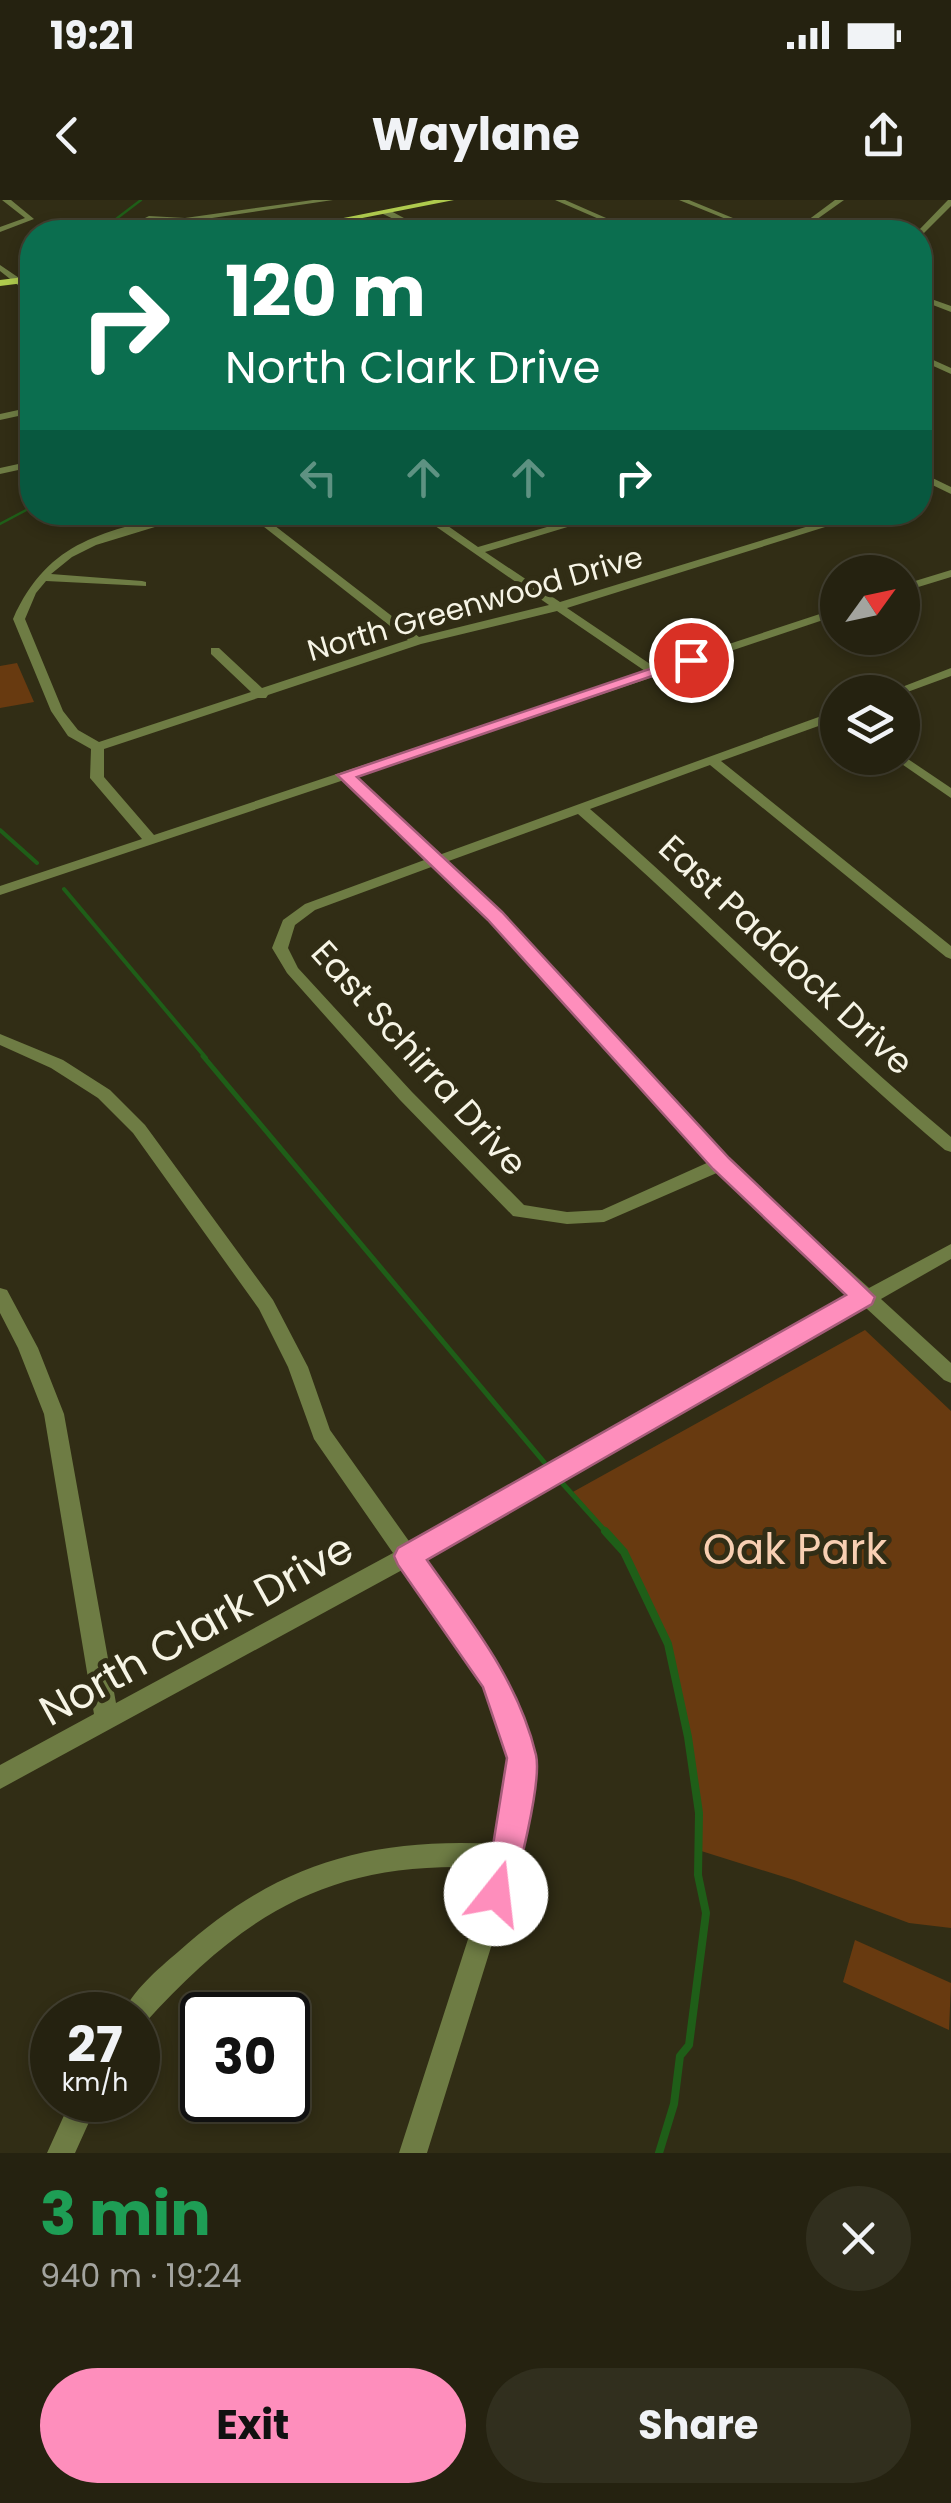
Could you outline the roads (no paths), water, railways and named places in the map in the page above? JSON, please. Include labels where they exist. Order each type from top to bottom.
[{"type":"main road","points":[[343,220],[449,200]]},
{"type":"street","points":[[6,200],[27,220]]},
{"type":"street","points":[[149,218],[186,220],[329,200]]},
{"type":"street","points":[[559,200],[606,220]]},
{"type":"street","points":[[683,200],[733,220]]},
{"type":"street","points":[[816,200],[838,202]]},
{"type":"street","points":[[812,220],[838,202]]},
{"type":"street","points":[[932,220],[951,202]]},
{"type":"street","points":[[386,212],[400,220]]},
{"type":"street","points":[[0,267],[13,282]]},
{"type":"street","points":[[933,493],[949,490]]},
{"type":"street","points":[[149,525],[88,541],[62,555],[43,576],[19,619],[57,711],[74,733],[98,748],[97,778],[152,840]]},
{"type":"street","points":[[267,525],[417,641]]},
{"type":"street","points":[[439,525],[654,672]]},
{"type":"street","points":[[476,551],[558,525]]},
{"type":"street","name":"North Greenwood Drive","points":[[98,748],[417,641],[557,606],[825,525]]},
{"type":"street","points":[[920,584],[950,575]]},
{"type":"street","points":[[43,576],[142,584]]},
{"type":"street","points":[[0,891],[820,617]]},
{"type":"street","points":[[214,651],[262,695]]},
{"type":"street","points":[[920,683],[951,672]]},
{"type":"street","points":[[436,861],[820,720]]},
{"type":"street","points":[[711,760],[951,954]]},
{"type":"street","points":[[920,772],[951,794]]},
{"type":"street","points":[[346,775],[495,916],[721,1164],[951,1374]]},
{"type":"street","name":"East Paddock Drive","points":[[580,808],[656,872],[808,1020],[951,1146]]},
{"type":"street","name":"East Schirra Drive","points":[[436,861],[310,907],[288,922],[280,948],[292,970],[492,1188],[520,1211],[567,1218],[604,1216],[721,1164]]},
{"type":"street","points":[[0,1039],[57,1064],[104,1094],[139,1129],[259,1294],[298,1366],[321,1433],[495,1681],[522,1758],[507,1858],[413,2153]]},
{"type":"street","name":"North Clark Drive","points":[[0,1778],[408,1556],[951,1251]]},
{"type":"street","points":[[0,1295],[42,1382],[61,1441],[107,1720]]},
{"type":"street","points":[[157,1992],[206,1941],[273,1895],[308,1879],[371,1860],[415,1853],[457,1852],[507,1858]]},
{"type":"street","points":[[61,2153],[75,2122]]},
{"type":"waterway","points":[[115,220],[141,200]]},
{"type":"waterway","points":[[0,524],[20,513]]},
{"type":"waterway","points":[[0,830],[37,863]]},
{"type":"waterway","points":[[64,889],[206,1058]]},
{"type":"waterway","points":[[203,1056],[544,1462]]},
{"type":"waterway","points":[[563,1484],[607,1533]]},
{"type":"waterway","points":[[605,1531],[624,1552],[668,1644],[699,1813],[698,1875],[706,1913],[689,2045],[680,2056],[674,2104],[659,2153]]},
{"type":"park label","name":"Oak Park","points":[[795,1549]]}]
